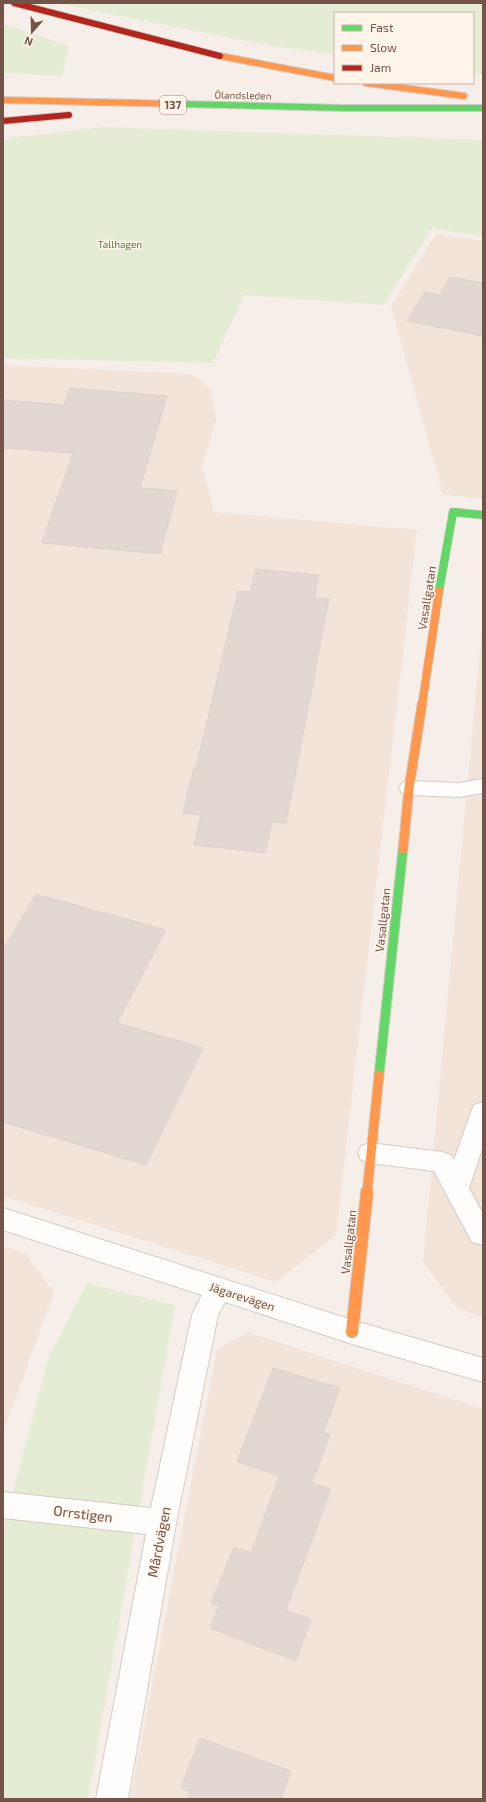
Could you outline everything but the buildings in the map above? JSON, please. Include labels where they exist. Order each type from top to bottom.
[{"type":"main road","points":[[14,3],[215,55],[334,78]]},
{"type":"main road","points":[[374,84],[475,97]]},
{"type":"main road","name":"Ölandsleden","points":[[3,100],[343,108],[483,108]]},
{"type":"main road","points":[[141,113],[343,108]]},
{"type":"main road","points":[[3,121],[78,114]]},
{"type":"main road","name":"Vasallgatan","points":[[352,1332],[409,788],[452,512],[483,515]]},
{"type":"street","points":[[409,788],[459,790],[483,786]]},
{"type":"street","points":[[456,1188],[483,1112]]},
{"type":"street","points":[[370,1153],[442,1162],[481,1234],[483,1234]]},
{"type":"street","name":"Jägarevägen","points":[[3,1219],[352,1332],[483,1370]]},
{"type":"street","name":"Mårdvägen","points":[[112,1799],[162,1523],[205,1314],[218,1289]]},
{"type":"street","name":"Orrstigen","points":[[3,1505],[162,1523]]},
{"type":"shaded area","points":[[436,234],[483,241],[483,499],[443,494],[391,306]]},
{"type":"shaded area","points":[[3,365],[191,374],[211,389],[216,420],[202,466],[214,512],[417,530],[336,1235],[276,1282],[3,1196]]},
{"type":"shaded area","points":[[483,617],[483,1317],[458,1309],[423,1262]]},
{"type":"shaded area","points":[[3,1246],[26,1254],[54,1293],[3,1432]]},
{"type":"shaded area","points":[[249,1333],[483,1409],[483,1799],[130,1799],[217,1349]]},
{"type":"green space","points":[[55,3],[483,3],[483,74],[474,74],[474,12],[334,12],[334,55],[262,44]]},
{"type":"green space","points":[[3,24],[69,46],[62,76],[3,73]]},
{"type":"green space","name":"Tallhagen","points":[[102,127],[483,140],[483,236],[432,228],[384,305],[244,295],[213,363],[3,358],[3,141],[10,138]]},
{"type":"green space","points":[[87,1283],[175,1305],[88,1799],[3,1799],[3,1531],[48,1359]]},
{"type":"traffic: fast","points":[[181,104],[343,108],[483,108]]},
{"type":"traffic: fast","points":[[439,591],[453,512],[483,515]]},
{"type":"traffic: fast","points":[[379,1075],[403,849]]},
{"type":"traffic: slow","points":[[220,56],[334,78]]},
{"type":"traffic: slow","points":[[374,84],[464,96]]},
{"type":"traffic: slow","points":[[3,100],[181,104]]},
{"type":"traffic: slow","points":[[403,849],[409,788],[439,591]]},
{"type":"traffic: slow","points":[[352,1332],[379,1075]]},
{"type":"traffic: jam","points":[[14,3],[220,56]]},
{"type":"traffic: jam","points":[[3,121],[69,115]]}]
